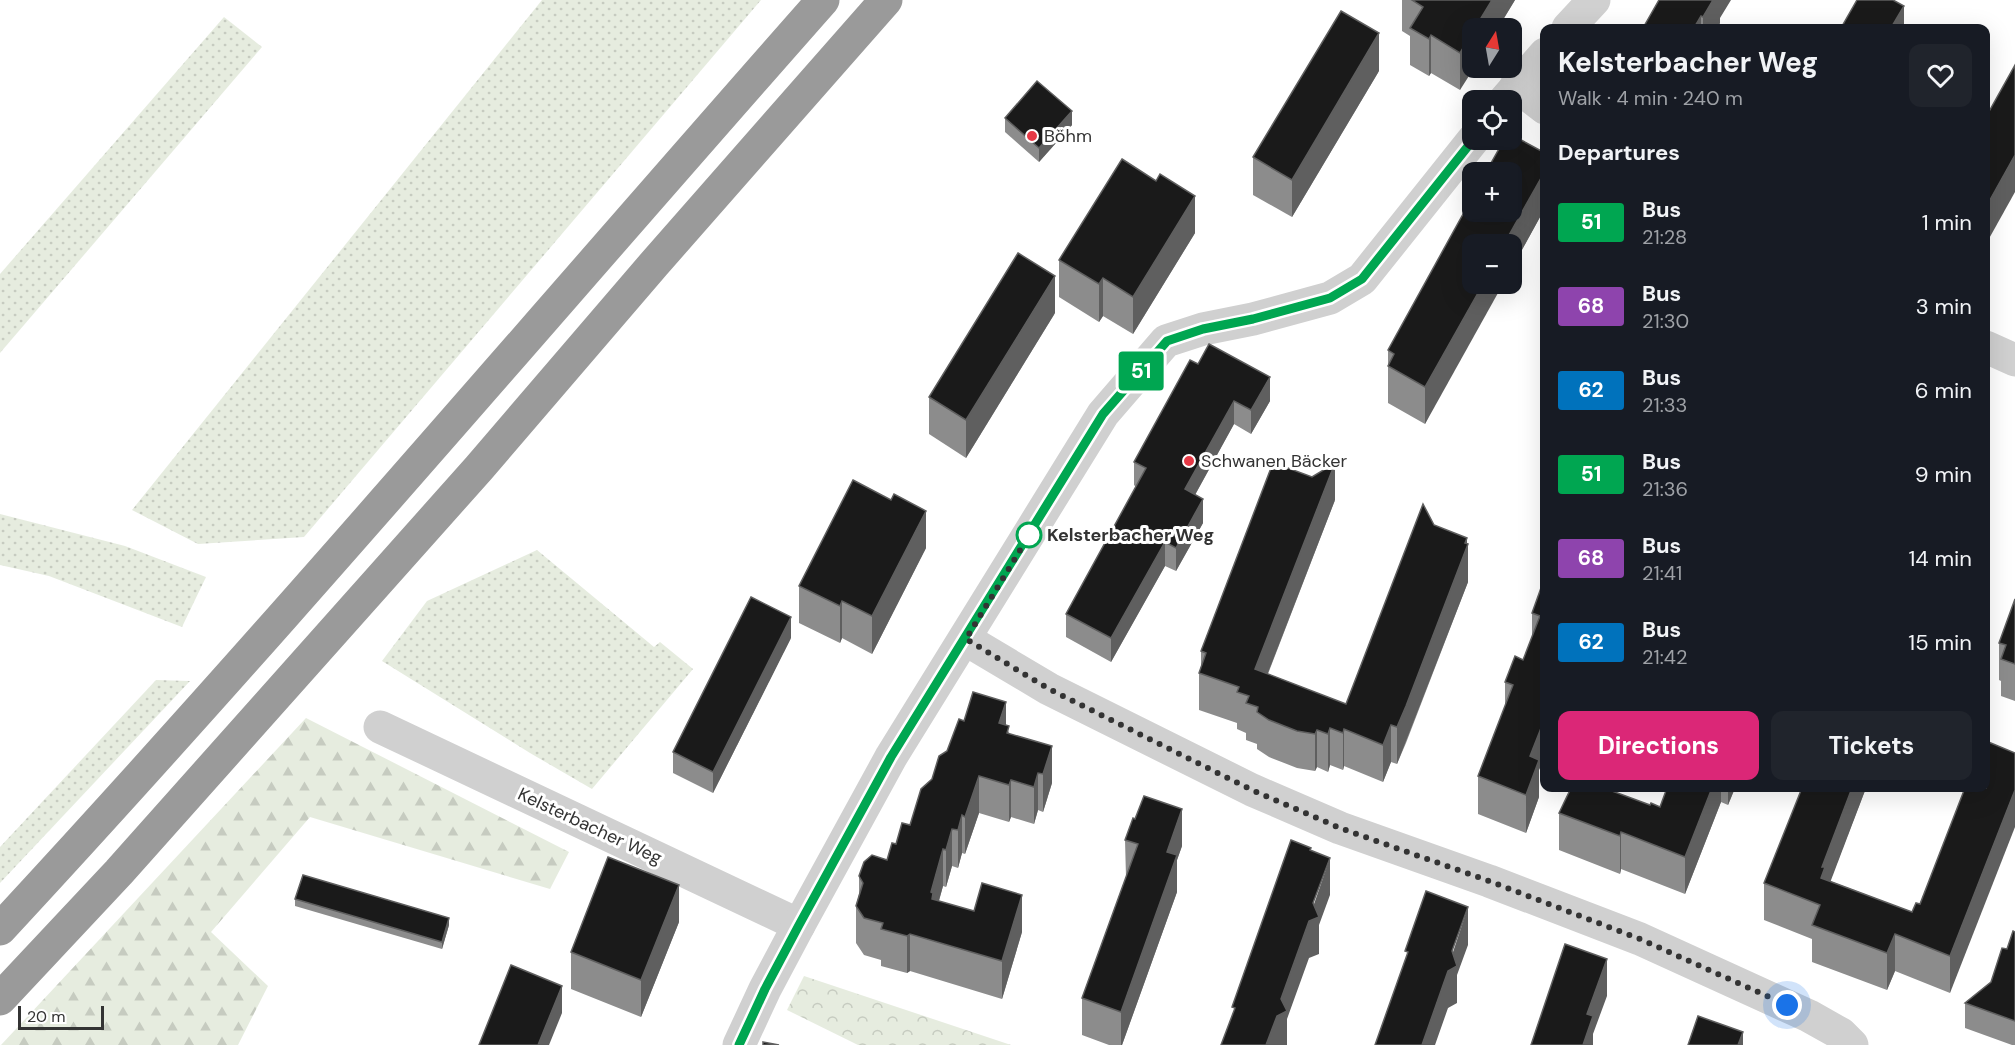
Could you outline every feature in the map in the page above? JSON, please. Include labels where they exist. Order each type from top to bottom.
[{"type":"highway","points":[[0,929],[287,612],[620,229],[823,0]]},
{"type":"highway","points":[[0,999],[119,872],[479,468],[654,264],[886,0]]},
{"type":"street","points":[[1572,24],[1594,0]]},
{"type":"street","points":[[1513,90],[1540,60]]},
{"type":"street","points":[[1522,98],[1540,106]]},
{"type":"street","points":[[739,1045],[765,989],[891,757],[1103,414],[1167,341],[1203,329],[1253,319],[1330,298],[1362,279],[1465,150]]},
{"type":"street","points":[[1990,349],[2015,360]]},
{"type":"street","points":[[966,639],[1049,689],[1252,790],[1340,828],[1489,881],[1640,939],[1809,1016],[1841,1034],[1852,1045]]},
{"type":"street","name":"Kelsterbacher Weg","points":[[380,727],[799,925]]},
{"type":"green space","points":[[542,0],[761,0],[304,537],[198,544],[132,510]]},
{"type":"green space","points":[[224,17],[262,47],[0,353],[0,274]]},
{"type":"green space","points":[[0,514],[125,546],[206,577],[182,627],[49,576],[0,565]]},
{"type":"green space","points":[[537,550],[654,647],[660,642],[693,669],[592,789],[382,661],[427,601]]},
{"type":"green space","points":[[156,680],[190,681],[0,883],[0,847]]},
{"type":"green space","points":[[306,718],[569,852],[550,889],[310,817],[211,932],[268,986],[238,1045],[1,1045]]},
{"type":"green space","points":[[804,976],[1011,1045],[858,1045],[787,1010]]},
{"type":"building","points":[[1412,0],[1492,0],[1481,18],[1462,18],[1462,50],[1460,53],[1431,35],[1429,39],[1410,28],[1423,7]]},
{"type":"building","points":[[1659,0],[1713,0],[1696,24],[1645,24]]},
{"type":"building","points":[[1857,0],[1893,0],[1904,6],[1893,24],[1843,24]]},
{"type":"building","points":[[1341,11],[1379,33],[1292,180],[1253,157]]},
{"type":"building","points":[[2015,65],[2015,155],[1990,200],[1990,110]]},
{"type":"building","points":[[1037,81],[1072,111],[1039,148],[1005,118]]},
{"type":"building","points":[[1522,140],[1540,150],[1540,180],[1522,212],[1522,162],[1492,162],[1498,150],[1522,150]]},
{"type":"building","points":[[1122,159],[1156,181],[1160,174],[1195,196],[1133,297],[1103,278],[1099,284],[1059,260]]},
{"type":"building","points":[[1462,216],[1462,222],[1516,222],[1510,234],[1462,234],[1462,294],[1477,294],[1425,387],[1388,366],[1394,354],[1388,350]]},
{"type":"building","points":[[1018,253],[1055,276],[966,420],[929,397]]},
{"type":"building","points":[[1209,344],[1270,377],[1251,410],[1234,401],[1185,489],[1203,499],[1176,548],[1165,542],[1111,638],[1066,614],[1146,468],[1134,462],[1190,360],[1198,364]]},
{"type":"building","points":[[1335,463],[1255,669],[1346,704],[1423,504],[1434,525],[1467,538],[1465,543],[1468,544],[1406,706],[1397,727],[1391,725],[1383,745],[1344,729],[1343,733],[1330,728],[1328,734],[1317,730],[1315,734],[1297,731],[1269,720],[1257,712],[1258,707],[1246,703],[1249,696],[1237,692],[1239,687],[1199,673],[1206,653],[1201,651],[1271,468],[1275,469],[1277,464],[1312,477]]},
{"type":"building","points":[[853,480],[891,500],[894,494],[926,511],[872,616],[842,601],[840,606],[799,586]]},
{"type":"building","points":[[1540,591],[1540,616],[1532,613]]},
{"type":"building","points":[[751,597],[791,617],[713,772],[673,752]]},
{"type":"building","points":[[2015,599],[2015,664],[2001,659],[2006,645],[1999,643]]},
{"type":"building","points":[[1540,616],[1540,731],[1530,756],[1539,760],[1526,795],[1478,776],[1513,685],[1505,682],[1515,656],[1523,660]]},
{"type":"building","points":[[973,692],[1006,702],[999,723],[1009,726],[1007,733],[1052,746],[1043,774],[1038,773],[1034,787],[1011,780],[1009,785],[979,776],[965,817],[962,815],[958,830],[952,829],[946,850],[943,849],[931,892],[933,893],[932,899],[974,911],[982,883],[1022,895],[1002,961],[910,934],[907,936],[881,929],[883,923],[864,918],[856,906],[863,883],[859,876],[864,862],[872,855],[887,860],[892,843],[896,844],[902,823],[910,825],[921,789],[932,779],[939,756],[947,751],[959,719],[964,721]]},
{"type":"building","points":[[1990,743],[2015,753],[2015,790],[1950,956],[1895,934],[1887,953],[1812,925],[1820,905],[1764,883],[1800,792],[1850,792],[1822,867],[1825,867],[1821,878],[1912,912],[1916,903],[1920,904],[1963,792],[1990,792]]},
{"type":"building","points":[[1569,792],[1615,792],[1660,807],[1666,792],[1710,792],[1685,857],[1621,832],[1620,836],[1559,813]]},
{"type":"building","points":[[1144,796],[1182,809],[1167,852],[1177,855],[1121,1012],[1082,998],[1138,844],[1125,840]]},
{"type":"building","points":[[1291,840],[1330,858],[1313,903],[1319,917],[1309,921],[1281,999],[1287,1011],[1277,1016],[1266,1045],[1221,1045],[1235,1008],[1232,1007]]},
{"type":"building","points":[[608,857],[679,885],[641,980],[571,952]]},
{"type":"building","points":[[303,875],[449,918],[442,942],[295,899]]},
{"type":"building","points":[[1426,891],[1468,907],[1452,951],[1457,966],[1448,971],[1422,1045],[1375,1045],[1408,952],[1405,951]]},
{"type":"building","points":[[2013,931],[2015,932],[2015,1021],[1965,1003],[1991,982],[2002,948],[2007,949]]},
{"type":"building","points":[[1565,944],[1607,959],[1587,1014],[1593,1016],[1583,1045],[1531,1045]]},
{"type":"building","points":[[511,965],[562,986],[538,1045],[479,1045]]},
{"type":"building","points":[[1698,1016],[1743,1032],[1738,1045],[1688,1045]]},
{"type":"building","points":[[763,1042],[779,1045],[763,1045]]},
{"type":"bus line","name":"51","points":[[739,1045],[765,989],[891,757],[1103,414],[1167,341],[1203,329],[1253,319],[1330,298],[1362,279],[1465,150]]},
{"type":"place","name":"Böhm","points":[[1032,136]]},
{"type":"place","name":"Schwanen Bäcker","points":[[1189,461]]},
{"type":"place","name":"Kelsterbacher Weg","points":[[1029,535]]},
{"type":"route","points":[[1029,535],[1033,529],[966,639],[1049,689],[1252,790],[1340,828],[1489,881],[1640,939],[1787,1005]]}]
